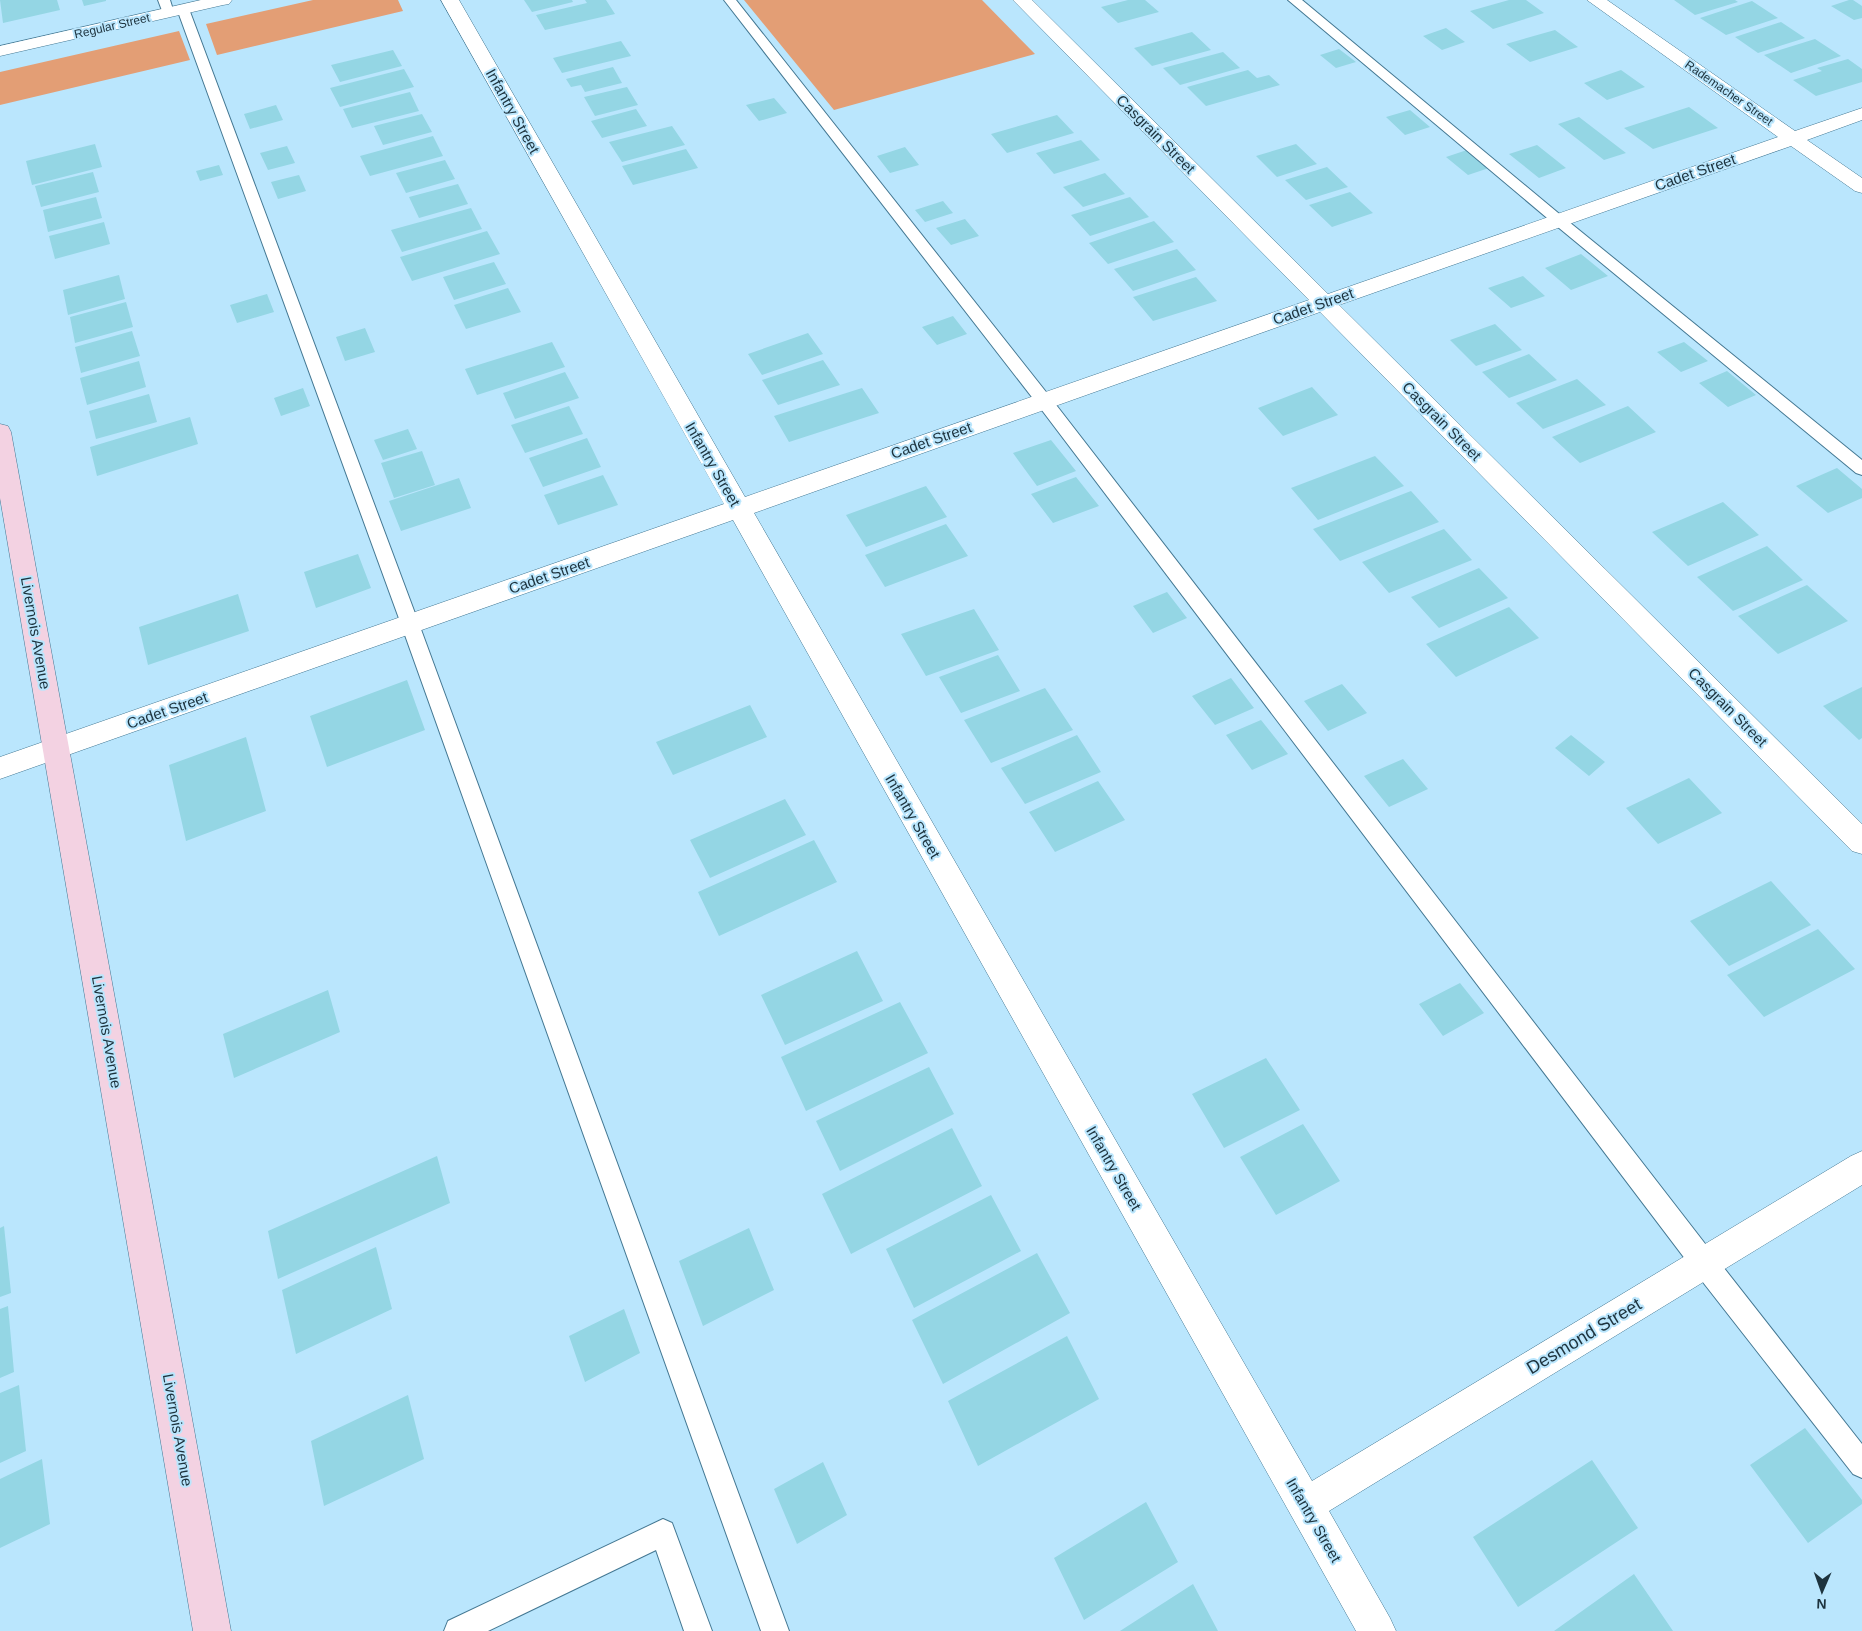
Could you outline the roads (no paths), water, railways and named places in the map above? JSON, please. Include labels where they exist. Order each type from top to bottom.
[{"type":"main road","name":"Livernois Avenue","points":[[0,432],[212,1631]]},
{"type":"street","name":"Regular Street","points":[[0,51],[172,7],[223,0]]},
{"type":"street","name":"Infantry Street","points":[[450,0],[1377,1631]]},
{"type":"street","name":"Casgrain Street","points":[[1022,0],[1862,842]]},
{"type":"street","name":"Rademacher Street","points":[[1596,0],[1862,187]]},
{"type":"street","name":"Cadet Street","points":[[0,768],[1862,114]]},
{"type":"street","name":"Desmond Street","points":[[1306,1505],[1862,1167]]},
{"type":"lane","points":[[730,0],[1044,401],[1704,1263],[1862,1465]]},
{"type":"lane","points":[[1294,0],[1558,220],[1862,469]]},
{"type":"lane","points":[[172,7],[410,624],[775,1631]]},
{"type":"lane","points":[[458,1631],[663,1532],[698,1631]]}]
